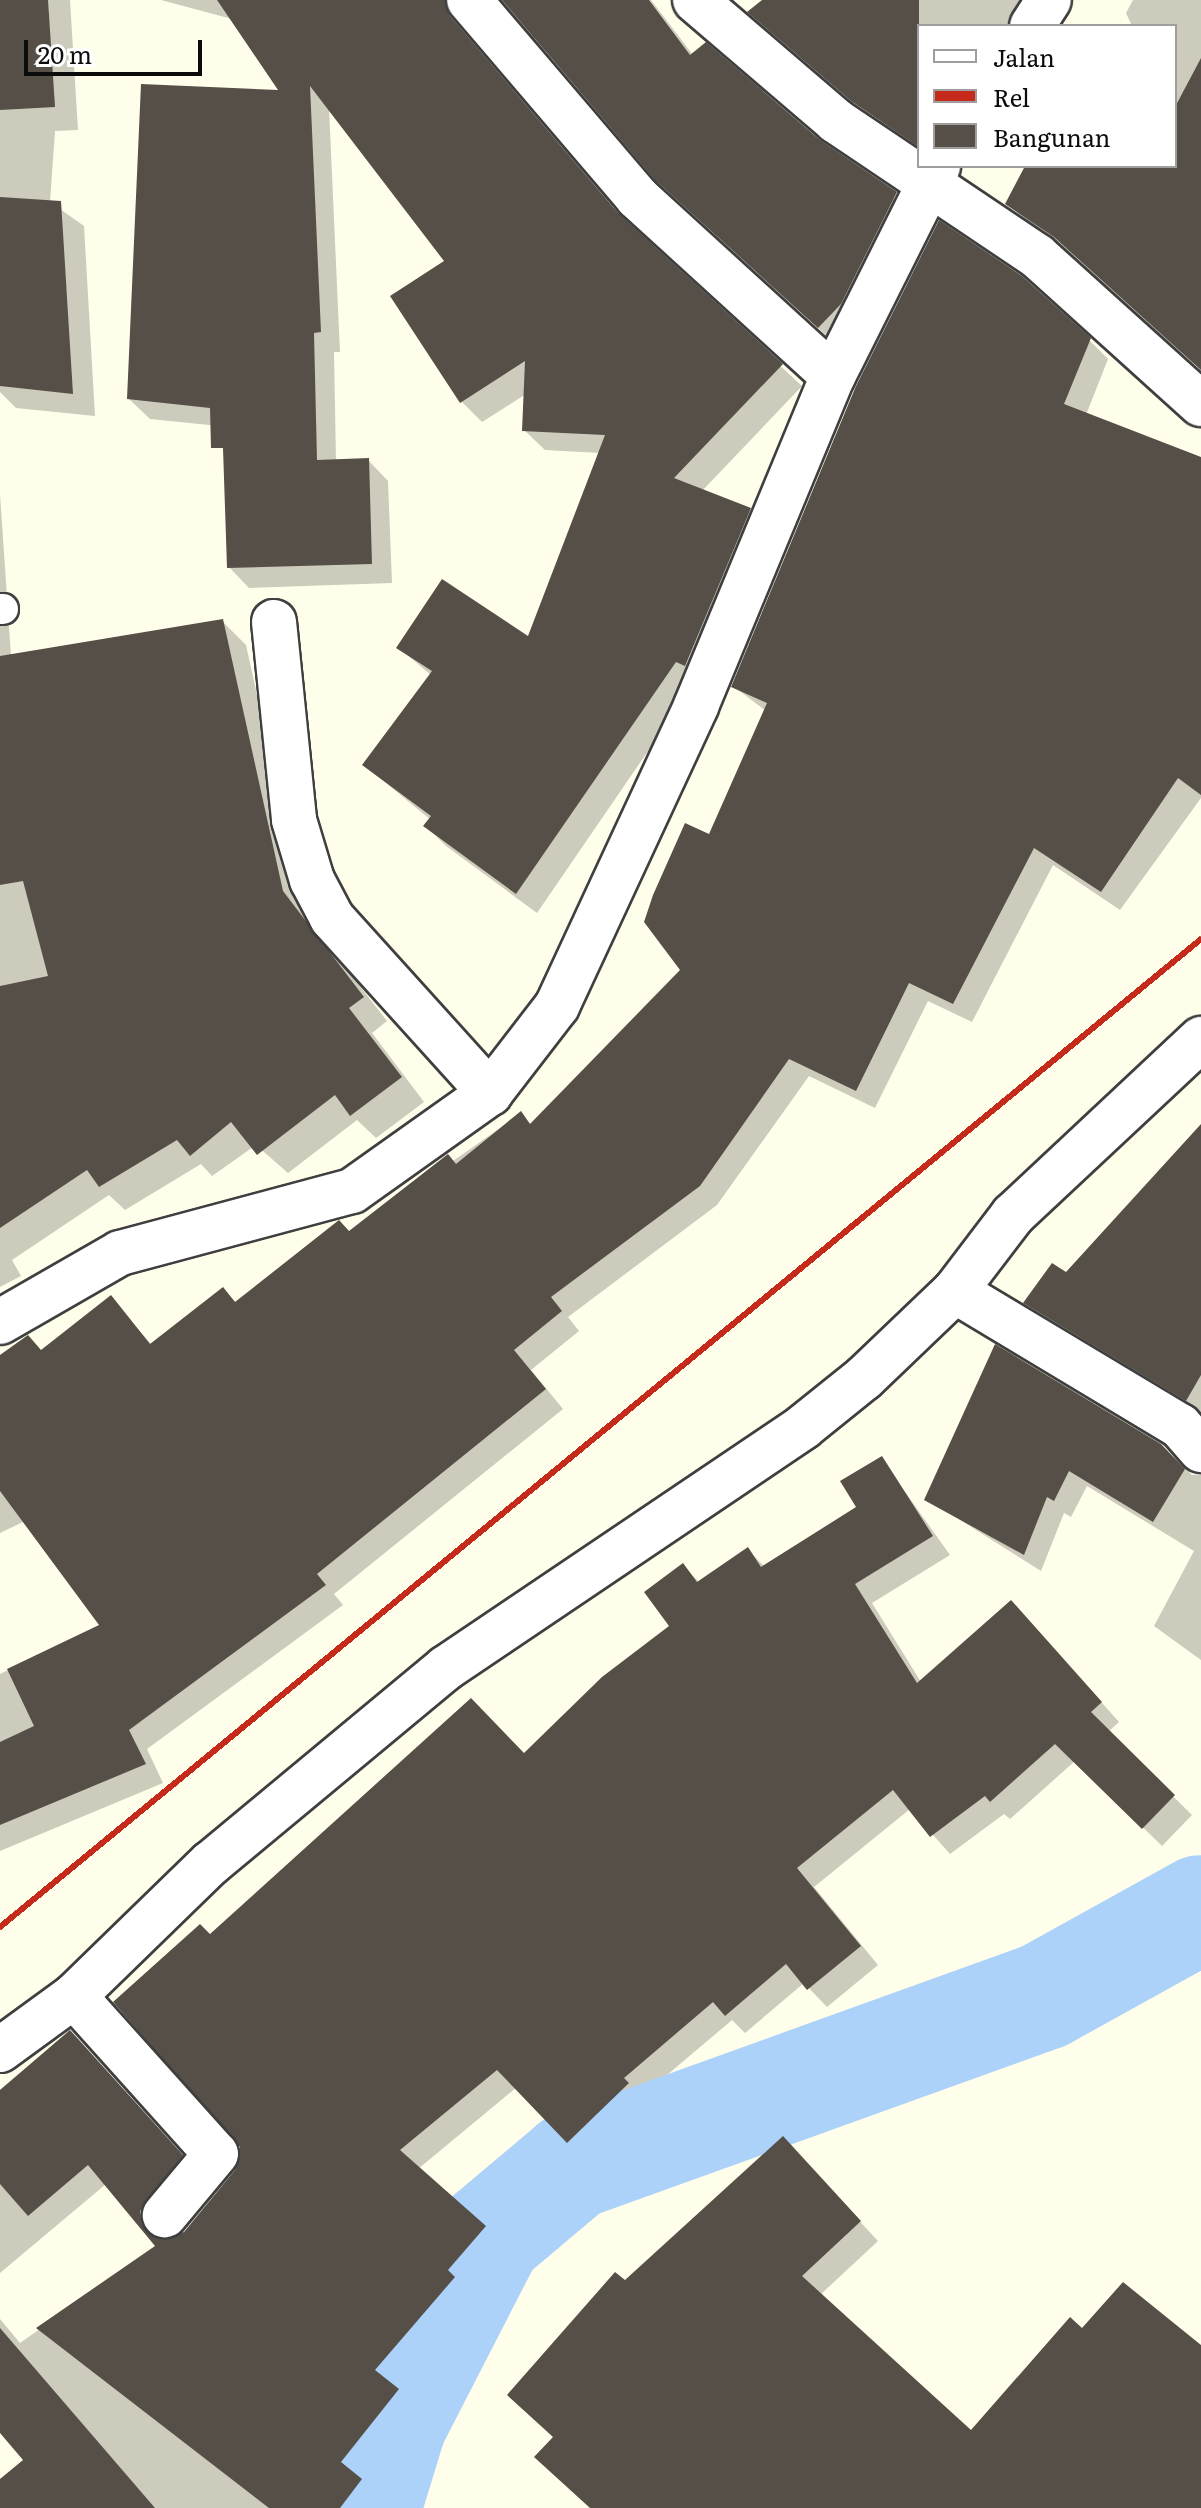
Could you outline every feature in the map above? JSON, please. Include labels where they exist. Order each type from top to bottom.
[{"type":"street","points":[[469,0],[637,197],[833,376]]},
{"type":"street","points":[[695,0],[836,121],[917,164]]},
{"type":"street","points":[[1033,24],[1049,0]]},
{"type":"street","points":[[0,1322],[120,1253],[352,1191],[490,1093],[557,1006],[696,706],[833,376],[934,173],[1037,256],[1201,404]]},
{"type":"street","points":[[274,622],[294,820],[312,880],[332,918],[490,1093]]},
{"type":"street","points":[[0,2050],[74,1996],[211,1863],[446,1668],[803,1427],[955,1291],[1013,1215],[1199,1044]]},
{"type":"street","points":[[955,1291],[1180,1426],[1201,1450]]},
{"type":"street","points":[[74,1996],[216,2154],[165,2215]]},
{"type":"building","points":[[0,0],[48,0],[55,107],[0,110]]},
{"type":"building","points":[[217,0],[445,0],[450,16],[618,213],[783,364],[674,478],[751,508],[685,666],[676,662],[516,894],[423,826],[431,816],[362,765],[432,671],[396,648],[442,579],[528,636],[605,435],[522,431],[525,361],[460,403],[390,296],[444,261],[310,86],[321,332],[314,333],[317,460],[369,458],[372,564],[227,568],[223,448],[211,448],[210,408],[127,399],[141,84],[278,90]]},
{"type":"building","points":[[502,0],[649,0],[690,55],[706,42],[820,140],[897,192],[841,304],[818,328],[655,180]]},
{"type":"building","points":[[762,0],[919,0],[917,146],[851,101],[747,12]]},
{"type":"building","points":[[1201,58],[1201,370],[1054,237],[1005,204],[1024,168],[1177,168],[1177,103]]},
{"type":"building","points":[[0,197],[61,201],[73,394],[0,386]]},
{"type":"building","points":[[939,220],[1022,276],[1091,338],[1064,404],[1201,457],[1201,795],[1178,778],[1101,892],[1034,848],[953,1004],[909,983],[856,1091],[789,1059],[700,1186],[551,1297],[562,1311],[514,1350],[546,1389],[317,1574],[326,1585],[129,1730],[146,1764],[0,1825],[0,1742],[34,1726],[7,1669],[99,1625],[0,1491],[0,1355],[28,1335],[41,1350],[111,1295],[150,1344],[223,1287],[235,1302],[339,1220],[349,1231],[448,1154],[456,1164],[521,1111],[530,1124],[680,970],[644,922],[653,895],[685,823],[709,834],[767,703],[731,687],[856,386]]},
{"type":"building","points":[[223,619],[283,891],[364,997],[349,1008],[402,1077],[350,1116],[335,1095],[257,1155],[231,1122],[190,1156],[177,1140],[99,1187],[87,1170],[0,1228],[0,986],[48,976],[23,881],[0,885],[0,656]]},
{"type":"building","points":[[1201,1124],[1201,1375],[1186,1401],[1023,1303],[1052,1263],[1066,1272]]},
{"type":"building","points":[[995,1344],[1161,1444],[1185,1469],[1153,1522],[1069,1471],[1054,1501],[1047,1497],[1024,1555],[924,1500]]},
{"type":"building","points":[[882,1456],[933,1536],[855,1584],[917,1683],[1011,1600],[1102,1702],[1091,1712],[1175,1795],[1142,1829],[1055,1744],[990,1802],[985,1796],[930,1837],[893,1790],[797,1868],[861,1946],[807,1990],[786,1964],[725,2016],[713,2002],[624,2078],[629,2083],[567,2143],[497,2070],[400,2150],[486,2226],[448,2270],[455,2277],[375,2370],[399,2389],[341,2462],[362,2479],[340,2508],[269,2508],[36,2328],[155,2246],[88,2165],[28,2216],[0,2184],[0,2090],[70,2030],[183,2155],[140,2211],[142,2224],[160,2239],[184,2232],[235,2170],[240,2147],[113,2002],[200,1924],[210,1934],[471,1698],[524,1753],[602,1677],[669,1626],[644,1592],[683,1563],[697,1582],[748,1547],[761,1567],[856,1507],[840,1481]]},
{"type":"building","points":[[783,2136],[861,2221],[802,2276],[971,2430],[1070,2317],[1082,2328],[1123,2282],[1201,2345],[1201,2508],[590,2508],[534,2457],[553,2437],[507,2395],[615,2272],[625,2280]]},
{"type":"building","points":[[0,2328],[155,2508],[0,2508],[0,2479],[23,2460],[0,2433]]},
{"type":"waterway","points":[[367,2508],[393,2423],[489,2236],[572,2166],[1044,1996],[1201,1909]]},
{"type":"railway","points":[[0,1927],[1201,939]]}]
